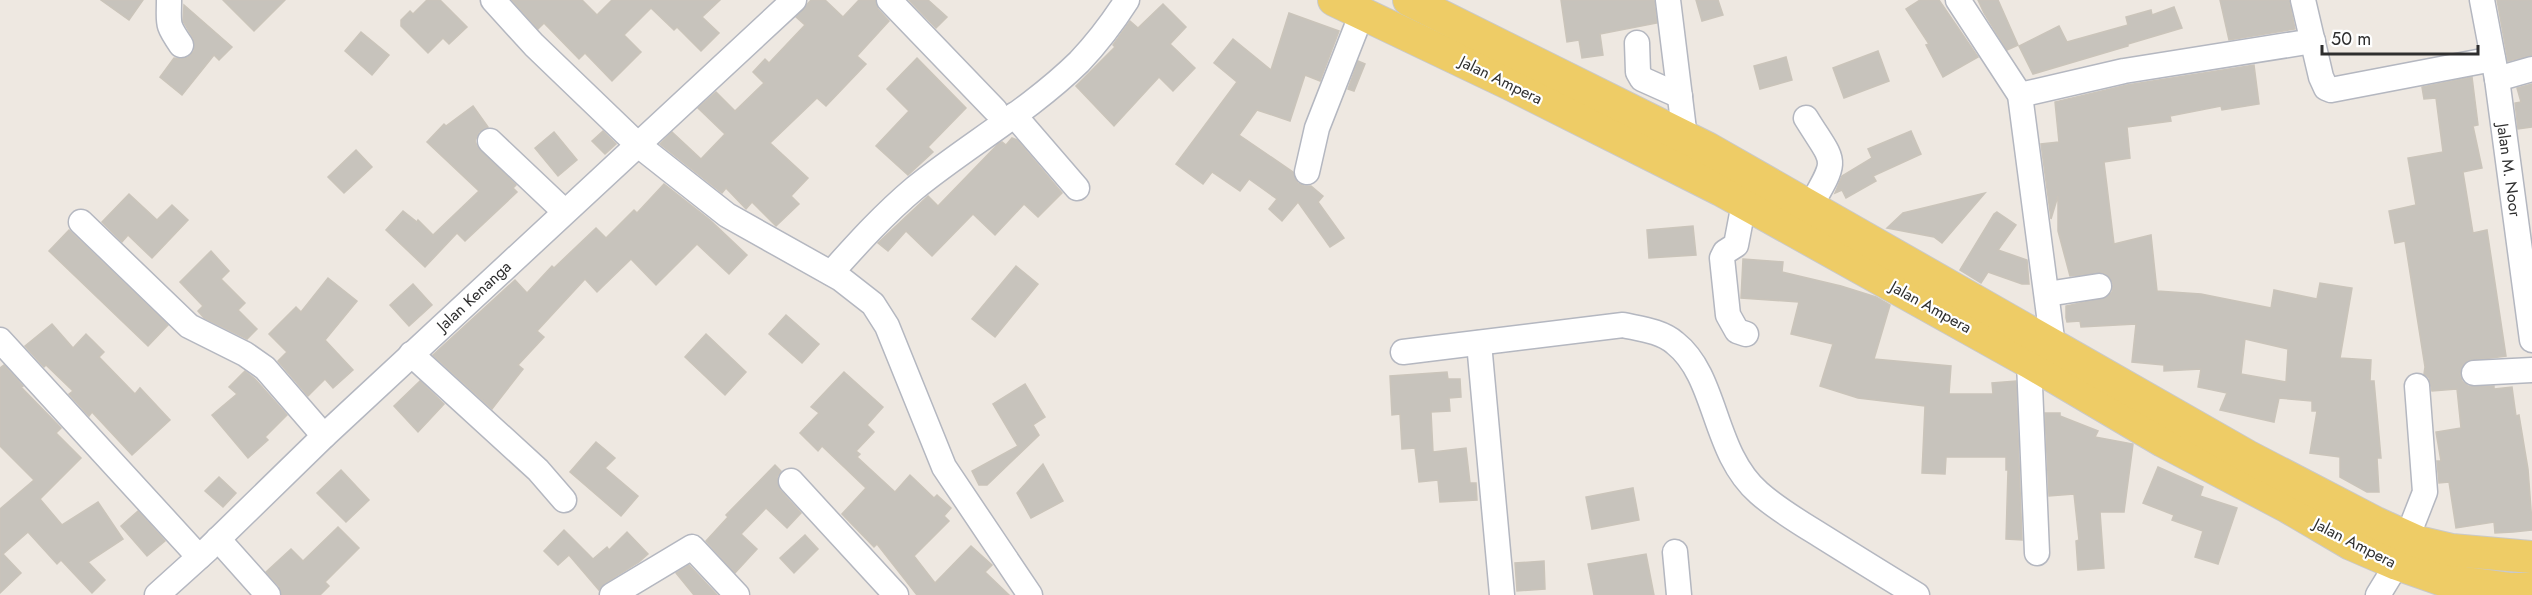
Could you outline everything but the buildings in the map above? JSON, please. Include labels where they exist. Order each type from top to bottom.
[{"type":"main road","name":"Jalan Ampera","points":[[1334,0],[1657,156],[1744,203],[1839,239],[2041,354],[2163,441],[2288,507],[2351,544],[2402,551],[2452,550],[2532,557]]},
{"type":"main road","name":"Jalan Ampera","points":[[1409,0],[1707,148],[1811,205],[1839,239]]},
{"type":"main road","name":"Jalan Ampera","points":[[2402,551],[2443,580],[2511,589],[2532,589]]},
{"type":"street","points":[[168,0],[166,20],[168,27],[181,45]]},
{"type":"street","points":[[493,0],[534,45],[637,144],[727,216],[831,273],[873,304],[887,326],[944,467],[1030,595]]},
{"type":"street","name":"Jalan Kenanga","points":[[157,595],[564,211],[794,0]]},
{"type":"street","points":[[889,0],[1004,112],[1077,188]]},
{"type":"street","points":[[831,273],[872,228],[1004,112],[1080,61],[1112,23],[1127,0]]},
{"type":"street","points":[[1668,0],[1686,138]]},
{"type":"street","points":[[1958,0],[2020,95],[2047,294],[2041,354],[2037,553]]},
{"type":"street","points":[[2303,0],[2323,83],[2331,90],[2495,69],[2532,69]]},
{"type":"street","name":"Jalan M. Noor","points":[[2482,0],[2525,229],[2532,340]]},
{"type":"street","points":[[1307,172],[1317,128],[1362,13]]},
{"type":"street","points":[[2020,95],[2101,75],[2313,41]]},
{"type":"street","points":[[1637,43],[1638,72],[1642,79],[1680,96]]},
{"type":"street","points":[[1806,118],[1832,164],[1830,172],[1811,205]]},
{"type":"street","points":[[490,141],[564,211]]},
{"type":"street","points":[[1744,203],[1736,245],[1725,252],[1722,258],[1728,315],[1737,331],[1746,334]]},
{"type":"street","points":[[81,222],[189,326],[245,354],[265,368],[324,436]]},
{"type":"street","points":[[2047,294],[2099,286]]},
{"type":"street","points":[[1402,352],[1623,325],[1652,331],[1674,342],[1686,354],[1703,383],[1731,459],[1759,493],[1793,518],[1917,595]]},
{"type":"street","points":[[0,340],[199,557]]},
{"type":"street","points":[[1479,343],[1502,595]]},
{"type":"street","points":[[411,354],[538,470],[564,500]]},
{"type":"street","points":[[2474,373],[2532,370]]},
{"type":"street","points":[[2378,595],[2402,551],[2425,492],[2417,386]]},
{"type":"street","points":[[791,481],[896,595]]},
{"type":"street","points":[[218,539],[268,595]]},
{"type":"street","points":[[612,595],[692,547],[737,595]]},
{"type":"street","points":[[1675,552],[1679,595]]}]
